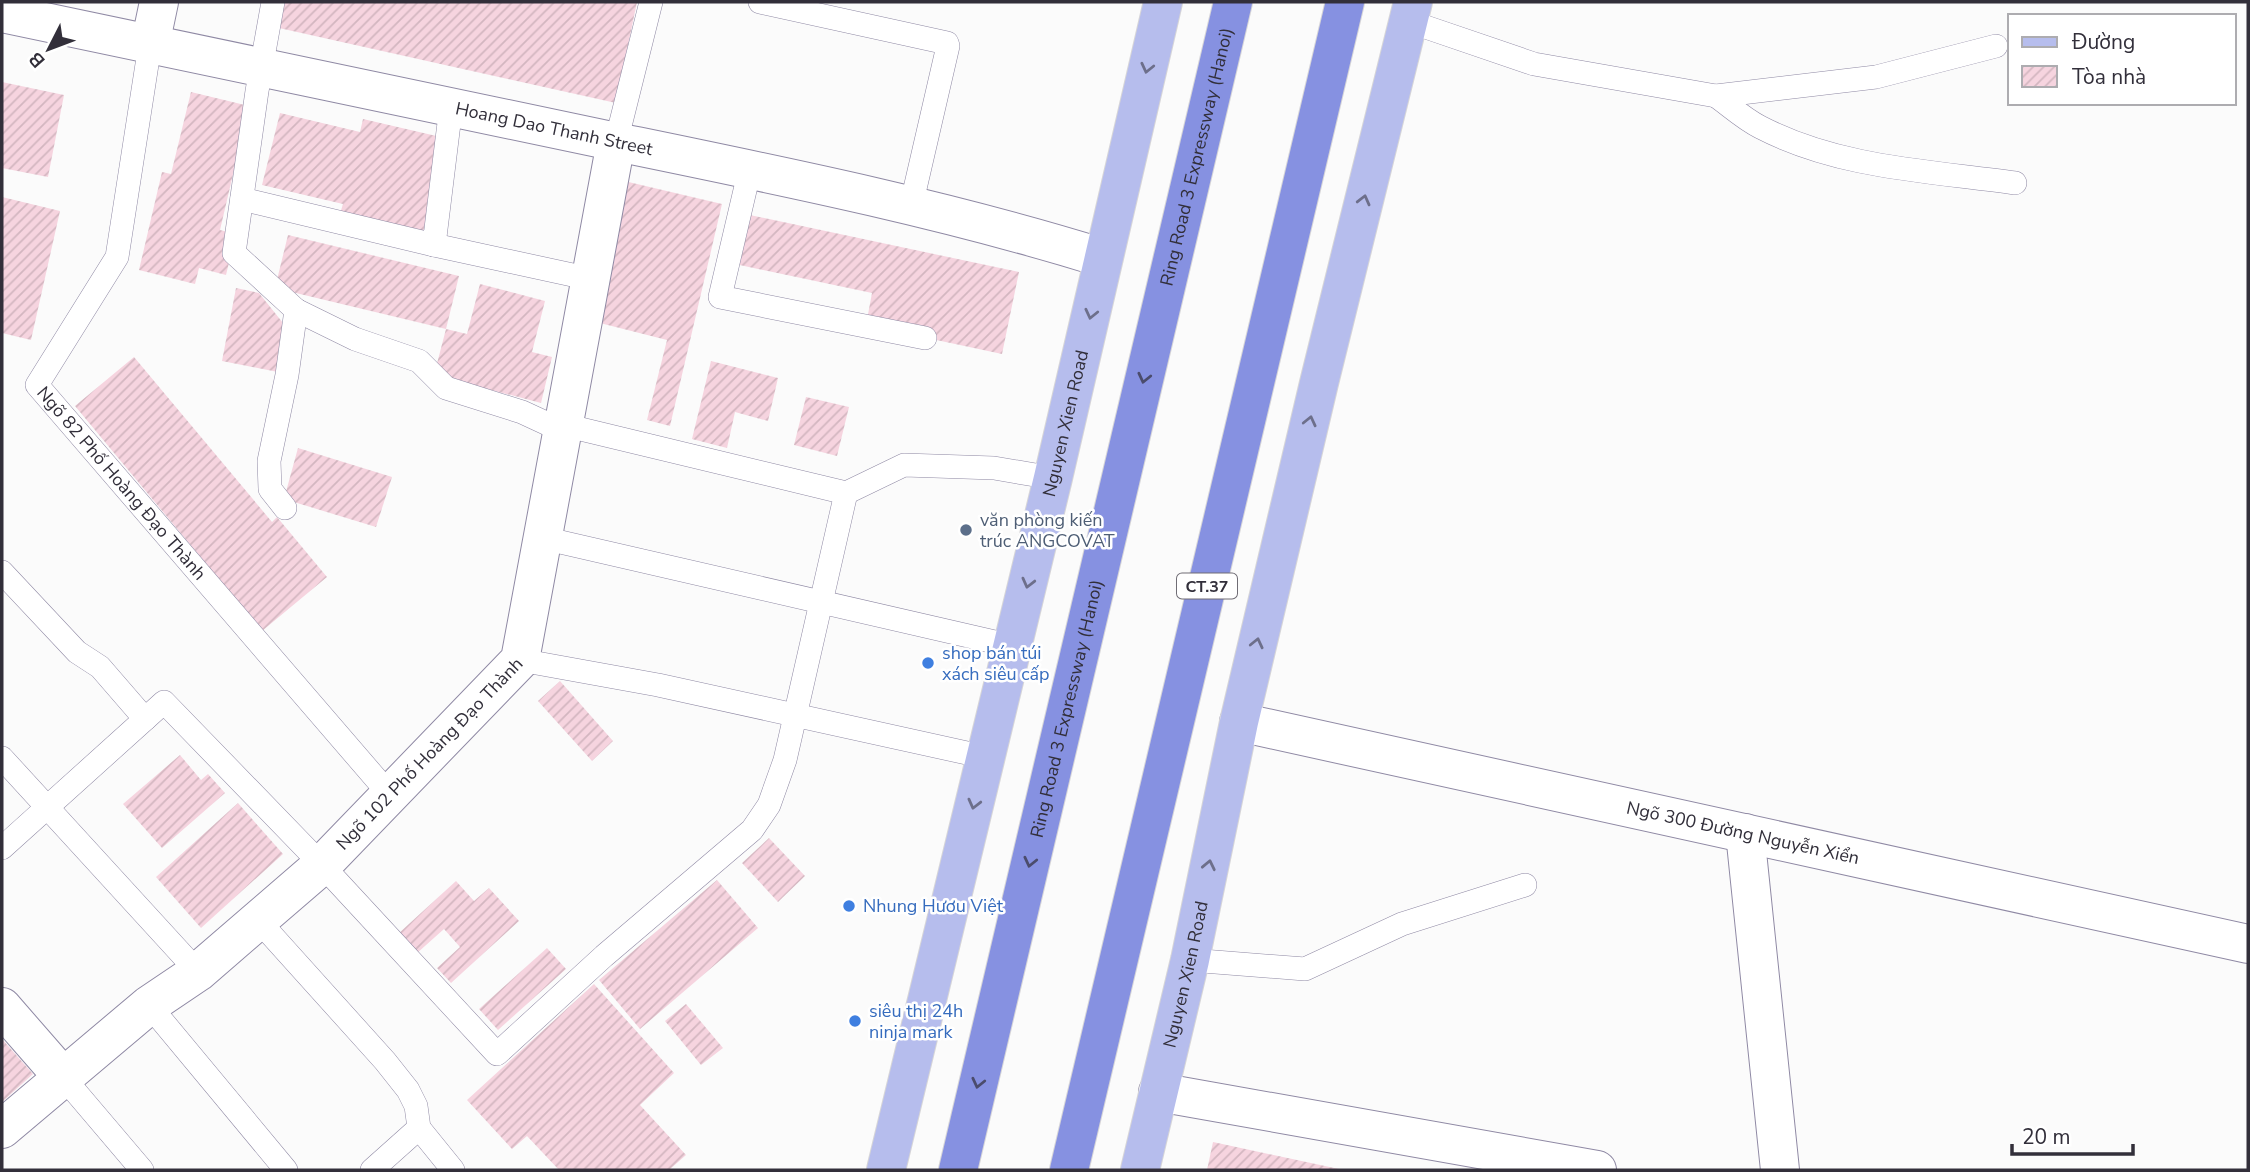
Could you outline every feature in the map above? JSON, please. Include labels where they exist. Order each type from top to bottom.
[{"type":"highway","name":"Ring Road 3 Expressway (Hanoi)","points":[[958,1170],[1233,2]]},
{"type":"highway","name":"CT.37","points":[[1069,1170],[1345,2]]},
{"type":"main road","name":"Nguyen Xien Road","points":[[886,1170],[1053,478],[1163,2]]},
{"type":"main road","points":[[1085,1170],[1356,2]]},
{"type":"main road","name":"Nguyen Xien Road","points":[[1140,1170],[1190,960],[1239,722],[1315,397],[1410,11]]},
{"type":"street","points":[[150,45],[159,2]]},
{"type":"street","name":"Hoang Dao Thanh Street","points":[[2,13],[750,169],[1046,240],[1103,258]]},
{"type":"street","name":"Ngõ 102 Phố Hoàng Đạo Thành","points":[[2,1129],[149,1005],[198,972],[322,864],[520,660],[616,142]]},
{"type":"street","name":"Ngõ 300 Đường Nguyễn Xiển","points":[[1239,722],[2248,944]]},
{"type":"street","points":[[1745,833],[1780,1170]]},
{"type":"street","points":[[2,1007],[63,1077]]},
{"type":"street","points":[[1158,1092],[1597,1170]]},
{"type":"lane","points":[[273,2],[234,253],[296,310],[355,339],[419,361],[446,388],[563,428],[846,493],[904,465],[993,468],[1053,478]]},
{"type":"lane","points":[[616,142],[651,2]]},
{"type":"lane","points":[[760,2],[947,43],[911,206]]},
{"type":"lane","points":[[1410,11],[1534,64],[1716,96],[1875,77],[1996,46]]},
{"type":"lane","name":"Ngõ 82 Phố Hoàng Đạo Thành","points":[[150,45],[117,257],[37,385],[390,795]]},
{"type":"lane","points":[[1716,96],[1757,126],[1796,144],[1847,160],[2015,184]]},
{"type":"lane","points":[[434,245],[451,107]]},
{"type":"lane","points":[[750,169],[720,297],[925,338]]},
{"type":"lane","points":[[242,199],[591,279]]},
{"type":"lane","points":[[285,508],[270,489],[269,461],[287,375],[296,310]]},
{"type":"lane","points":[[2,848],[164,702],[322,864],[497,1054],[604,956],[752,830],[769,805],[779,779],[795,715],[846,493]]},
{"type":"lane","points":[[543,538],[1012,646]]},
{"type":"lane","points":[[2,572],[77,652],[100,667],[145,719]]},
{"type":"lane","points":[[520,660],[658,685],[985,757]]},
{"type":"lane","points":[[2,758],[198,972]]},
{"type":"lane","points":[[1190,960],[1305,969],[1402,924],[1525,885]]},
{"type":"lane","points":[[258,920],[408,1090],[416,1106],[418,1128],[453,1170]]},
{"type":"lane","points":[[149,1005],[286,1170]]},
{"type":"lane","points":[[63,1077],[142,1170]]},
{"type":"lane","points":[[372,1170],[418,1128]]},
{"type":"building","points":[[285,2],[637,2],[616,103],[279,28]]},
{"type":"building","points":[[2,82],[64,95],[48,177],[2,168]]},
{"type":"building","points":[[191,92],[249,106],[220,230],[236,234],[226,275],[199,268],[195,284],[139,270],[162,172],[171,174]]},
{"type":"building","points":[[280,113],[360,132],[363,119],[445,138],[422,237],[339,217],[343,204],[262,185]]},
{"type":"building","points":[[620,180],[722,204],[670,426],[647,420],[667,340],[588,320]]},
{"type":"building","points":[[2,197],[60,211],[31,340],[2,333]]},
{"type":"building","points":[[745,214],[1019,272],[1002,354],[866,325],[872,293],[735,264]]},
{"type":"building","points":[[288,235],[459,276],[446,329],[275,288]]},
{"type":"building","points":[[480,284],[545,301],[532,352],[552,357],[541,403],[434,375],[446,329],[467,334]]},
{"type":"building","points":[[236,288],[259,293],[287,328],[278,372],[222,361]]},
{"type":"building","points":[[134,357],[272,522],[277,517],[327,577],[262,631],[75,406]]},
{"type":"building","points":[[711,361],[778,378],[768,421],[735,412],[727,448],[692,439]]},
{"type":"building","points":[[806,397],[849,407],[837,456],[794,445]]},
{"type":"building","points":[[298,448],[392,477],[376,527],[284,499]]},
{"type":"building","points":[[560,681],[613,741],[592,761],[538,701]]},
{"type":"building","points":[[180,755],[201,780],[208,774],[225,793],[162,848],[123,804]]},
{"type":"building","points":[[238,803],[283,854],[201,928],[156,877]]},
{"type":"building","points":[[769,838],[805,876],[778,902],[742,863]]},
{"type":"building","points":[[717,880],[758,928],[640,1029],[599,980]]},
{"type":"building","points":[[456,881],[474,901],[489,888],[519,921],[451,983],[437,968],[460,947],[444,929],[416,954],[398,934]]},
{"type":"building","points":[[547,948],[566,969],[498,1030],[479,1009]]},
{"type":"building","points":[[594,984],[674,1073],[640,1105],[686,1155],[669,1170],[559,1170],[527,1136],[512,1149],[467,1100]]},
{"type":"building","points":[[686,1004],[723,1048],[701,1065],[665,1021]]},
{"type":"building","points":[[2,1039],[33,1074],[2,1102]]},
{"type":"building","points":[[1213,1142],[1339,1169],[1339,1170],[1207,1170]]},
{"type":"place","name":"văn phòng kiến trúc ANGCOVAT","points":[[966,530]]},
{"type":"place","name":"shop bán túi xách siêu cấp","points":[[928,663]]},
{"type":"place","name":"Nhung Hươu Việt","points":[[849,906]]},
{"type":"place","name":"siêu thị 24h ninja mark","points":[[855,1021]]}]
